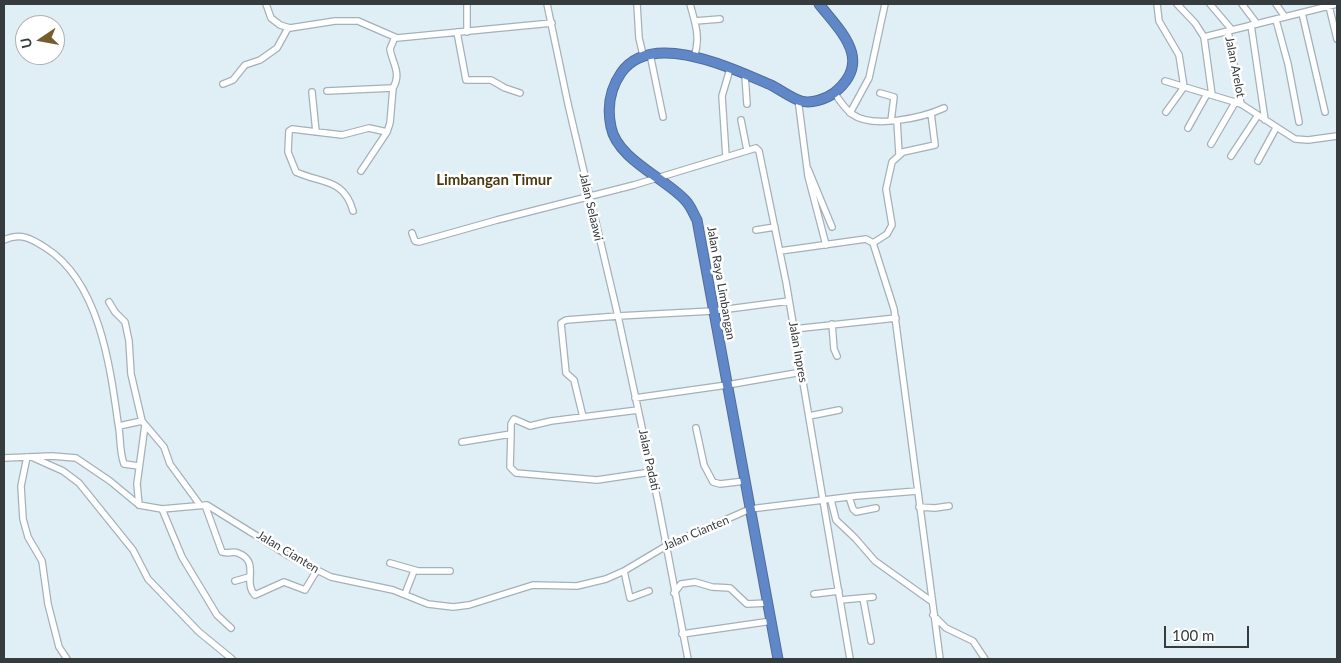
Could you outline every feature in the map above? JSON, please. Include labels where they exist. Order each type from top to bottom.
[{"type":"highway","points":[[646,55],[670,52],[694,56],[745,75],[798,99],[814,101],[834,92],[848,77],[852,66],[852,53],[848,40],[819,4]]},
{"type":"highway","name":"Jalan Raya Limbangan","points":[[646,55],[626,66],[617,78],[609,99],[613,134],[623,148],[686,200],[696,220],[778,659]]},
{"type":"street","points":[[266,4],[272,18],[280,25],[288,28],[335,21],[358,21],[396,37],[552,23]]},
{"type":"street","points":[[467,4],[467,32]]},
{"type":"street","name":"Jalan Selaawi","points":[[548,4],[589,196],[618,316]]},
{"type":"street","points":[[637,4],[639,38],[664,116]]},
{"type":"street","points":[[690,4],[695,21],[698,44],[694,56]]},
{"type":"street","points":[[850,112],[869,78],[885,4]]},
{"type":"street","points":[[1157,4],[1159,21],[1179,55],[1184,87],[1166,112]]},
{"type":"street","points":[[1177,4],[1195,23],[1204,36],[1209,95],[1188,128]]},
{"type":"street","points":[[1210,4],[1230,31]]},
{"type":"street","points":[[1242,4],[1254,25],[1265,120]]},
{"type":"street","points":[[1276,4],[1285,17]]},
{"type":"street","points":[[1310,4],[1314,10]]},
{"type":"street","points":[[1204,36],[1337,4]]},
{"type":"street","points":[[1329,6],[1337,39]]},
{"type":"street","points":[[1302,13],[1325,112]]},
{"type":"street","points":[[695,21],[720,19]]},
{"type":"street","points":[[1276,20],[1288,64],[1299,122]]},
{"type":"street","points":[[223,84],[232,80],[245,65],[260,60],[277,48],[288,28]]},
{"type":"street","name":"Jalan Arelot","points":[[1230,31],[1239,102]]},
{"type":"street","points":[[457,32],[466,80],[491,80],[504,88],[520,93]]},
{"type":"street","points":[[361,171],[390,123],[397,66],[390,49],[396,37]]},
{"type":"street","points":[[726,157],[722,96],[730,69]]},
{"type":"street","points":[[745,75],[747,104]]},
{"type":"street","points":[[1165,81],[1239,102],[1289,137],[1301,140],[1337,136]]},
{"type":"street","points":[[327,91],[393,88]]},
{"type":"street","points":[[312,92],[316,132]]},
{"type":"street","points":[[834,92],[850,112],[858,117],[894,121],[912,120],[944,108]]},
{"type":"street","points":[[880,93],[894,97],[894,121],[899,154]]},
{"type":"street","points":[[798,99],[812,196],[826,245]]},
{"type":"street","points":[[1210,144],[1239,102]]},
{"type":"street","points":[[873,243],[888,234],[892,225],[886,189],[892,162],[899,154],[935,145],[930,113]]},
{"type":"street","points":[[1231,156],[1258,115]]},
{"type":"street","points":[[412,233],[415,241],[419,242],[658,178],[726,157],[746,150],[741,120]]},
{"type":"street","points":[[354,211],[349,197],[343,190],[294,170],[288,152],[289,131],[292,129],[346,135],[369,128],[386,132]]},
{"type":"street","points":[[1258,161],[1276,128]]},
{"type":"street","name":"Jalan Inpres","points":[[746,150],[756,148],[759,151],[780,251],[850,659]]},
{"type":"street","points":[[808,168],[832,227]]},
{"type":"street","points":[[756,230],[775,227]]},
{"type":"street","points":[[4,240],[15,236],[27,237],[54,253],[74,275],[105,346],[124,464],[139,466]]},
{"type":"street","points":[[780,251],[866,239],[873,243],[891,296],[896,318],[932,612],[940,659]]},
{"type":"street","points":[[583,417],[574,380],[566,373],[561,326],[563,320],[713,311],[789,301]]},
{"type":"street","points":[[109,302],[115,312],[125,322],[129,342],[130,374],[144,423],[136,490],[139,505]]},
{"type":"street","name":"Jalan Padati","points":[[618,316],[688,659]]},
{"type":"street","points":[[794,328],[896,318]]},
{"type":"street","points":[[832,324],[834,349],[838,356]]},
{"type":"street","points":[[635,398],[802,372]]},
{"type":"street","points":[[638,410],[551,421],[530,426],[514,419],[511,424],[510,467],[513,472],[597,480],[650,472]]},
{"type":"street","points":[[809,416],[839,410]]},
{"type":"street","points":[[119,426],[144,423]]},
{"type":"street","points":[[144,423],[160,442],[170,464],[202,505],[220,549],[226,554],[238,553],[248,560],[252,570],[250,577],[251,591],[257,595],[284,582],[305,590],[317,570]]},
{"type":"street","points":[[696,428],[704,466],[710,478],[720,484],[745,481]]},
{"type":"street","points":[[462,442],[511,434]]},
{"type":"street","points":[[30,457],[21,486],[23,519],[28,537],[42,561],[48,604],[59,647],[67,659]]},
{"type":"street","points":[[30,457],[63,471],[79,483],[133,550],[148,579],[199,632],[232,659]]},
{"type":"street","points":[[4,458],[76,458],[110,480],[139,505],[162,509],[202,505]]},
{"type":"street","name":"Jalan Cianten","points":[[202,505],[317,570],[344,581],[405,594],[428,604],[462,606],[533,585],[587,584],[624,571],[666,546],[750,509],[917,491]]},
{"type":"street","points":[[849,497],[856,512],[876,508]]},
{"type":"street","points":[[830,500],[836,520],[856,538],[875,561],[932,603]]},
{"type":"street","points":[[919,507],[935,508],[949,506]]},
{"type":"street","points":[[162,509],[182,557],[217,615],[231,628]]},
{"type":"street","points":[[390,563],[414,571],[450,571]]},
{"type":"street","points":[[405,594],[414,571]]},
{"type":"street","points":[[624,571],[630,598],[649,591]]},
{"type":"street","points":[[235,581],[250,577]]},
{"type":"street","points":[[674,593],[681,584],[695,582],[712,587],[730,588],[742,601],[752,605],[768,603]]},
{"type":"street","points":[[814,594],[839,591]]},
{"type":"street","points":[[840,600],[873,597]]},
{"type":"street","points":[[863,598],[871,641]]},
{"type":"street","points":[[932,612],[946,628],[973,640],[985,659]]},
{"type":"street","points":[[682,634],[772,621]]},
{"type":"district","name":"Limbangan Timur","points":[[494,180]]}]
